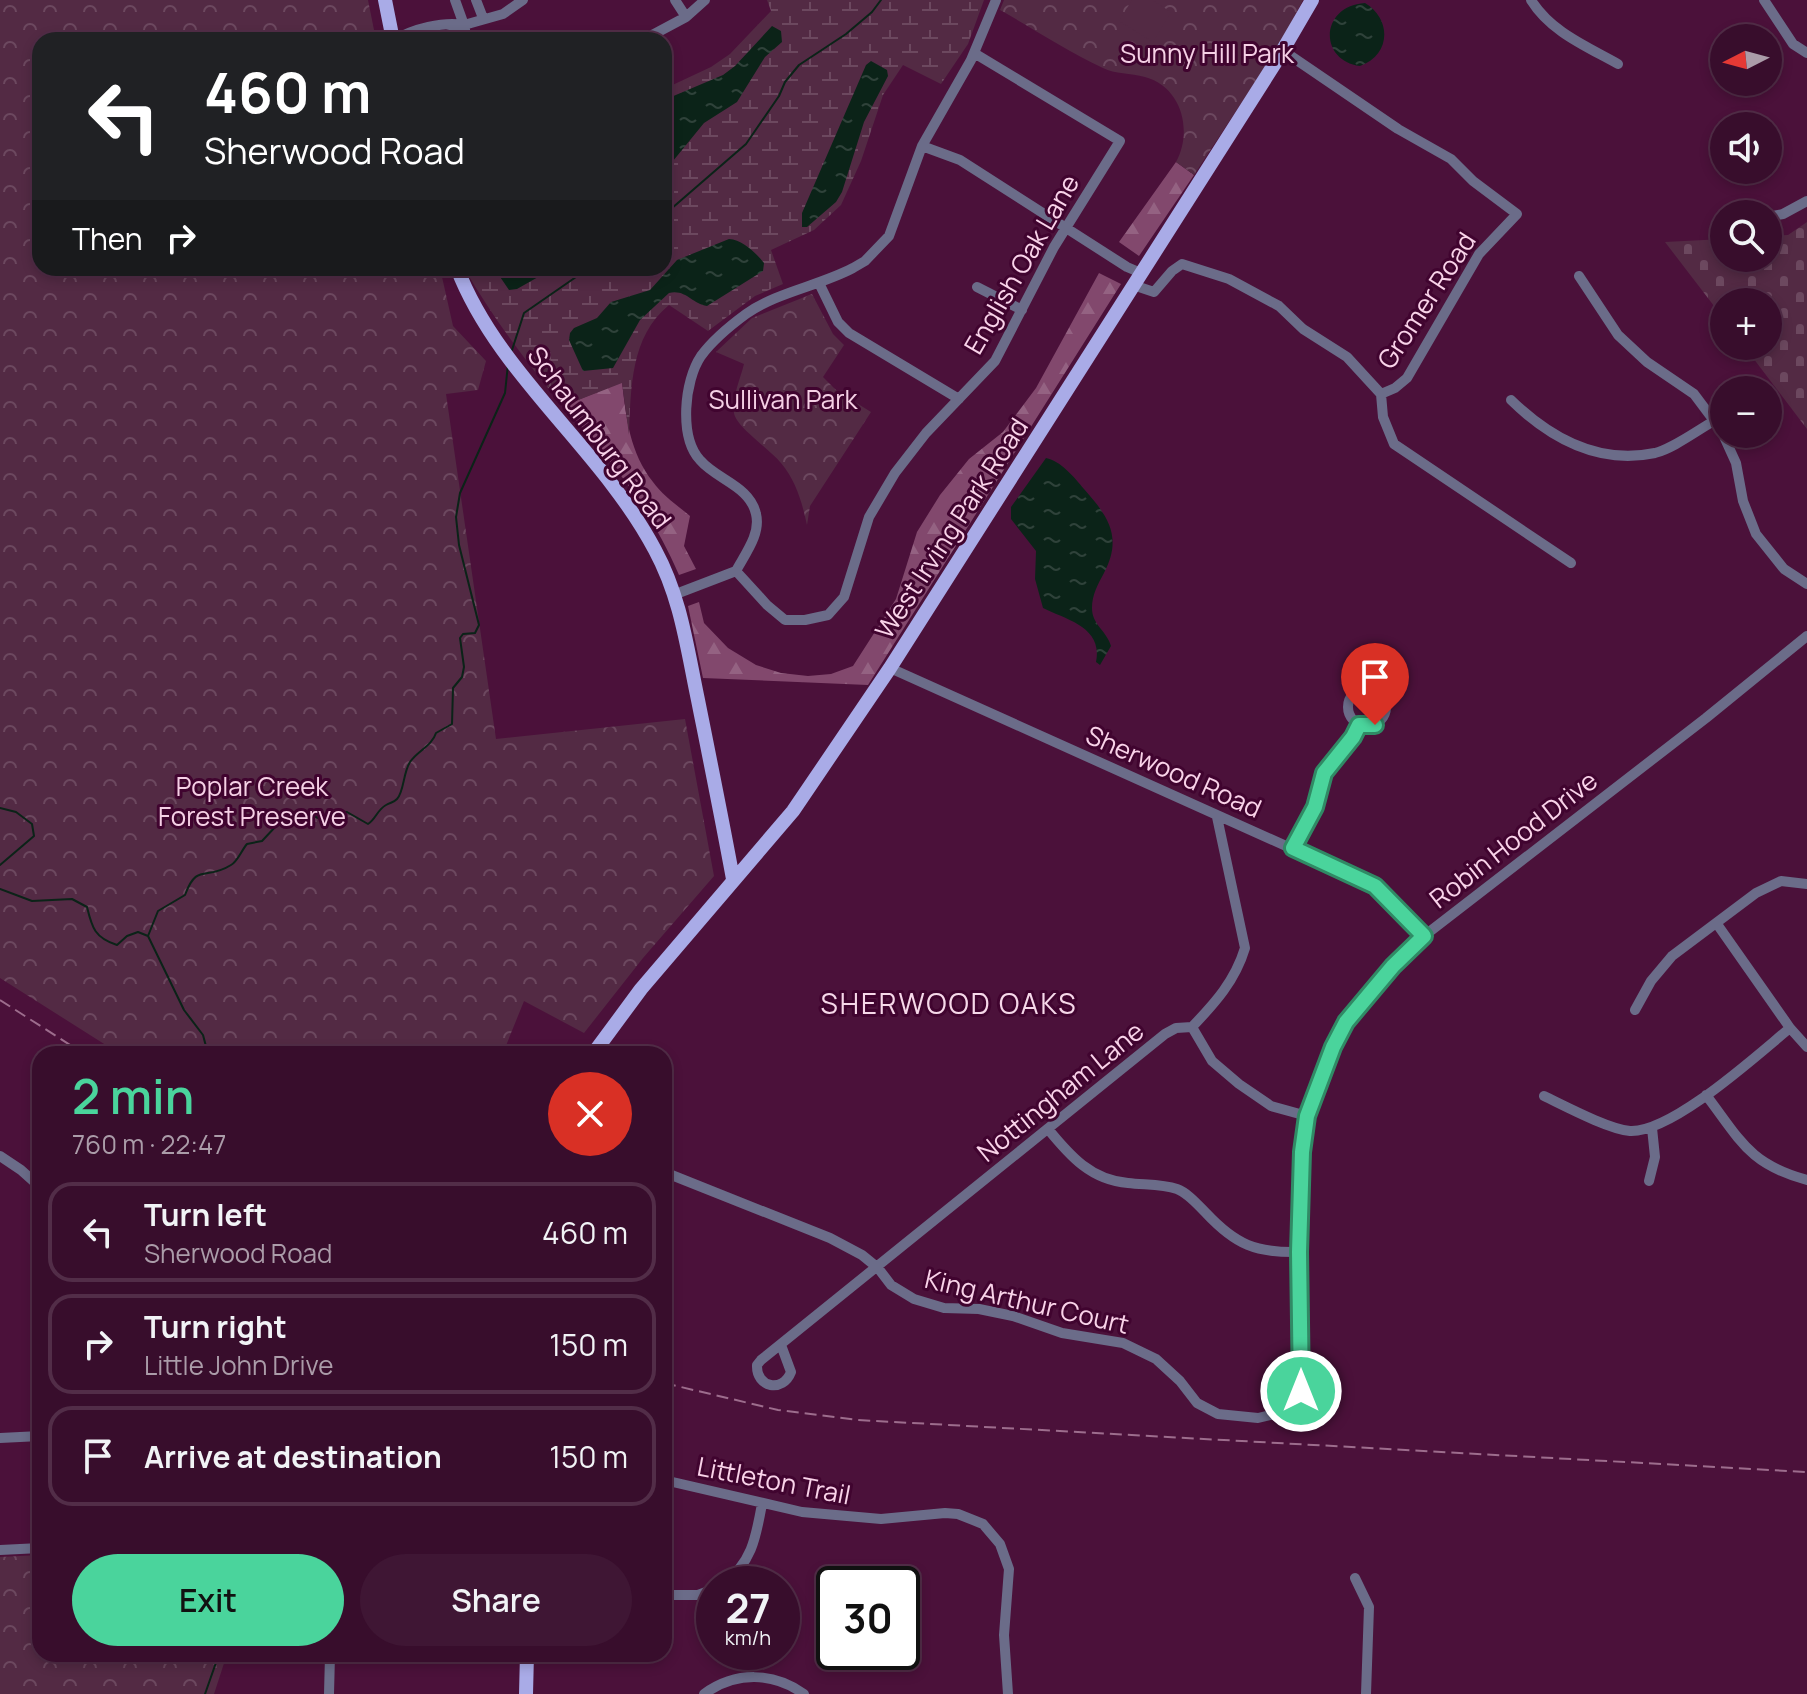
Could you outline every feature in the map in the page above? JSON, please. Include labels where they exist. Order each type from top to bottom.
[{"type":"main road","points":[[385,0],[392,32]]},
{"type":"main road","name":"West Irving Park Road","points":[[599,1046],[641,989],[793,811],[890,668],[1312,0]]},
{"type":"main road","name":"Schaumburg Road","points":[[461,276],[488,328],[587,450],[630,509],[655,549],[676,594],[733,879]]},
{"type":"main road","points":[[726,840],[745,852],[761,847]]},
{"type":"main road","points":[[526,1694],[527,1662]]},
{"type":"street","points":[[455,0],[465,32]]},
{"type":"street","points":[[476,0],[483,18]]},
{"type":"street","points":[[457,32],[464,25],[503,14],[523,0]]},
{"type":"street","points":[[675,0],[686,17]]},
{"type":"street","points":[[658,32],[686,17],[705,0]]},
{"type":"street","points":[[676,594],[736,571],[755,534],[756,514],[742,490],[700,460],[689,442],[686,412],[693,373],[701,356],[744,316],[865,261],[889,236],[922,146],[974,53],[996,0]]},
{"type":"street","points":[[1531,0],[1540,13],[1566,36],[1618,64]]},
{"type":"street","points":[[1764,0],[1793,44],[1807,53]]},
{"type":"street","points":[[414,32],[454,23],[464,25]]},
{"type":"street","name":"Gromer Road","points":[[1137,279],[1154,292],[1182,264],[1229,279],[1279,306],[1310,334],[1347,357],[1381,394],[1407,378],[1479,254],[1517,214],[1473,181],[1451,159],[1395,127],[1282,50]]},
{"type":"street","name":"English Oak Lane","points":[[736,571],[785,620],[828,615],[844,597],[869,517],[895,473],[926,433],[995,361],[1067,228],[1120,141],[974,53]]},
{"type":"street","points":[[922,146],[960,160],[1127,267],[1137,279]]},
{"type":"street","points":[[1782,214],[1807,201]]},
{"type":"street","points":[[1579,276],[1618,335],[1647,362],[1694,394],[1710,416]]},
{"type":"street","points":[[819,283],[838,322],[849,333],[959,399]]},
{"type":"street","points":[[977,287],[1022,310]]},
{"type":"street","points":[[1381,394],[1383,417],[1394,444],[1571,563]]},
{"type":"street","points":[[1511,400],[1536,424],[1564,441],[1596,453],[1626,456],[1657,453],[1710,423]]},
{"type":"street","points":[[1729,448],[1736,463],[1743,501],[1756,534],[1784,569],[1807,584]]},
{"type":"street","name":"Robin Hood Drive","points":[[1291,1410],[1301,1391],[1299,1252],[1302,1152],[1307,1116],[1333,1047],[1346,1022],[1382,977],[1424,936],[1807,636]]},
{"type":"street","name":"Sherwood Road","points":[[890,668],[1375,886],[1424,936]]},
{"type":"street","points":[[1293,848],[1315,807],[1324,773],[1359,725]]},
{"type":"street","name":"Nottingham Lane","points":[[781,1345],[1165,1034],[1176,1028],[1192,1027],[1227,987],[1239,967],[1245,948],[1217,817]]},
{"type":"street","points":[[1635,1010],[1651,981],[1672,956],[1756,893],[1781,881],[1807,884]]},
{"type":"street","points":[[1717,924],[1790,1028],[1807,1047]]},
{"type":"street","points":[[1192,1027],[1212,1061],[1239,1084],[1271,1106],[1307,1116]]},
{"type":"street","points":[[1544,1096],[1630,1131],[1652,1128],[1706,1095],[1790,1028]]},
{"type":"street","points":[[1706,1095],[1760,1162],[1780,1173],[1807,1180]]},
{"type":"street","points":[[1649,1181],[1655,1157],[1652,1128]]},
{"type":"street","points":[[1048,1129],[1073,1159],[1100,1177],[1120,1183],[1180,1190],[1221,1230],[1238,1242],[1264,1250],[1299,1252]]},
{"type":"street","points":[[0,1156],[32,1180]]},
{"type":"street","name":"King Arthur Court","points":[[672,1175],[830,1238],[862,1255],[878,1268],[891,1285],[914,1299],[944,1308],[979,1309],[1013,1316],[1062,1333],[1123,1343],[1156,1359],[1180,1381],[1197,1403],[1218,1414],[1258,1418],[1291,1410]]},
{"type":"street","points":[[0,1438],[32,1436]]},
{"type":"street","name":"Littleton Trail","points":[[672,1482],[802,1512],[860,1519],[958,1514],[988,1527],[1000,1544],[1009,1569],[1004,1635],[1008,1694]]},
{"type":"street","points":[[744,1566],[752,1551],[762,1504]]},
{"type":"street","points":[[0,1550],[32,1548]]},
{"type":"street","points":[[1355,1578],[1369,1607],[1366,1694]]},
{"type":"street","points":[[672,1595],[696,1595]]},
{"type":"street","points":[[329,1694],[330,1662]]},
{"type":"street","points":[[704,1694],[722,1683],[759,1676],[782,1682],[804,1694]]},
{"type":"green space","name":"Poplar Creek Forest Preserve","points":[[0,0],[368,0],[374,32],[32,32],[32,276],[442,276],[453,326],[486,361],[478,390],[446,394],[496,739],[685,719],[714,876],[584,1033],[524,1001],[506,1046],[107,1046],[0,978]]},
{"type":"green space","points":[[767,0],[984,0],[968,44],[941,84],[903,65],[883,95],[861,161],[841,205],[814,230],[771,250],[783,284],[755,296],[708,331],[669,305],[656,318],[635,364],[629,435],[622,383],[563,406],[510,339],[469,276],[672,276],[672,85],[711,67],[730,54],[771,11]]},
{"type":"green space","name":"Sunny Hill Park","points":[[1004,0],[1303,0],[1278,47],[1194,175],[1176,162],[1184,137],[1183,124],[1176,100],[1168,90],[1158,82],[1108,70],[1076,54],[1000,10]]},
{"type":"green space","points":[[1132,0],[1152,0],[1171,12],[1153,42],[1119,21]]},
{"type":"green space","points":[[1176,162],[1194,175],[1139,256],[1119,242]]},
{"type":"green space","points":[[1807,222],[1807,429],[1782,396],[1782,376],[1767,376],[1755,360],[1782,360],[1782,288],[1710,288],[1710,301],[1665,242],[1710,240],[1710,272],[1782,272],[1782,235],[1788,235]]},
{"type":"green space","points":[[1099,273],[1121,284],[868,685],[703,678],[688,606],[699,602],[704,623],[728,648],[756,665],[781,673],[808,676],[831,674],[853,666],[896,599],[917,532],[940,495],[969,459],[1003,432],[1036,388]]},
{"type":"green space","name":"Sullivan Park","points":[[812,294],[833,334],[844,345],[823,377],[837,391],[871,412],[810,506],[807,525],[791,477],[736,419],[734,401],[744,364],[716,352],[752,318]]},
{"type":"green space","points":[[622,382],[634,447],[645,471],[670,500],[690,516],[684,546],[696,569],[679,575],[655,527],[628,485],[563,406]]},
{"type":"green space","points":[[32,1555],[32,1662],[224,1662],[214,1694],[0,1694],[0,1557]]},
{"type":"water","points":[[1365,3],[1380,18],[1384,36],[1378,54],[1360,66],[1346,62],[1337,54],[1331,44],[1330,33],[1339,13],[1350,6]]},
{"type":"water","points":[[772,26],[781,31],[782,42],[765,57],[737,102],[704,123],[672,162],[672,97],[723,75]]},
{"type":"water","points":[[871,61],[887,70],[888,76],[864,122],[842,192],[836,202],[807,227],[802,227],[802,213],[866,65]]},
{"type":"water","points":[[729,239],[753,251],[764,263],[763,271],[707,306],[680,293],[669,293],[640,320],[613,368],[583,371],[569,340],[574,328],[597,318],[611,302],[650,290],[663,276],[672,276],[672,266],[677,260]]},
{"type":"water","points":[[499,276],[540,276],[517,289],[509,290]]},
{"type":"water","points":[[1046,458],[1057,462],[1072,475],[1100,508],[1110,528],[1110,560],[1092,603],[1094,619],[1111,646],[1100,665],[1096,662],[1097,650],[1089,633],[1072,621],[1043,608],[1035,579],[1036,551],[1011,519],[1011,507]]},
{"type":"waterway","points":[[672,208],[746,144],[799,65],[846,34],[881,0]]},
{"type":"waterway","points":[[512,350],[524,313],[577,276]]},
{"type":"waterway","points":[[148,936],[158,911],[185,895],[198,875],[231,865],[247,844],[262,841],[277,825],[308,814],[321,819],[347,812],[368,824],[383,807],[399,796],[413,758],[436,733],[452,724],[453,688],[462,677],[464,667],[460,638],[463,634],[475,633],[479,625],[459,545],[456,517],[460,493],[505,393],[508,364]]},
{"type":"waterway","points":[[0,808],[16,812],[32,824],[34,836],[0,865]]},
{"type":"waterway","points":[[0,889],[32,901],[72,899],[87,907],[99,935],[117,945],[138,932],[148,936],[184,1010],[203,1035],[206,1046]]},
{"type":"waterway","points":[[205,1694],[216,1662]]},
{"type":"railway","points":[[0,1000],[72,1046]]},
{"type":"railway","points":[[672,1385],[778,1410],[858,1420],[1807,1472]]},
{"type":"district","name":"SHERWOOD OAKS","points":[[949,1003]]},
{"type":"route","points":[[1301,1391],[1299,1252],[1302,1152],[1307,1116],[1333,1047],[1346,1022],[1362,1000],[1424,936],[1375,886],[1293,848],[1315,807],[1324,773],[1359,725],[1375,725]]}]
